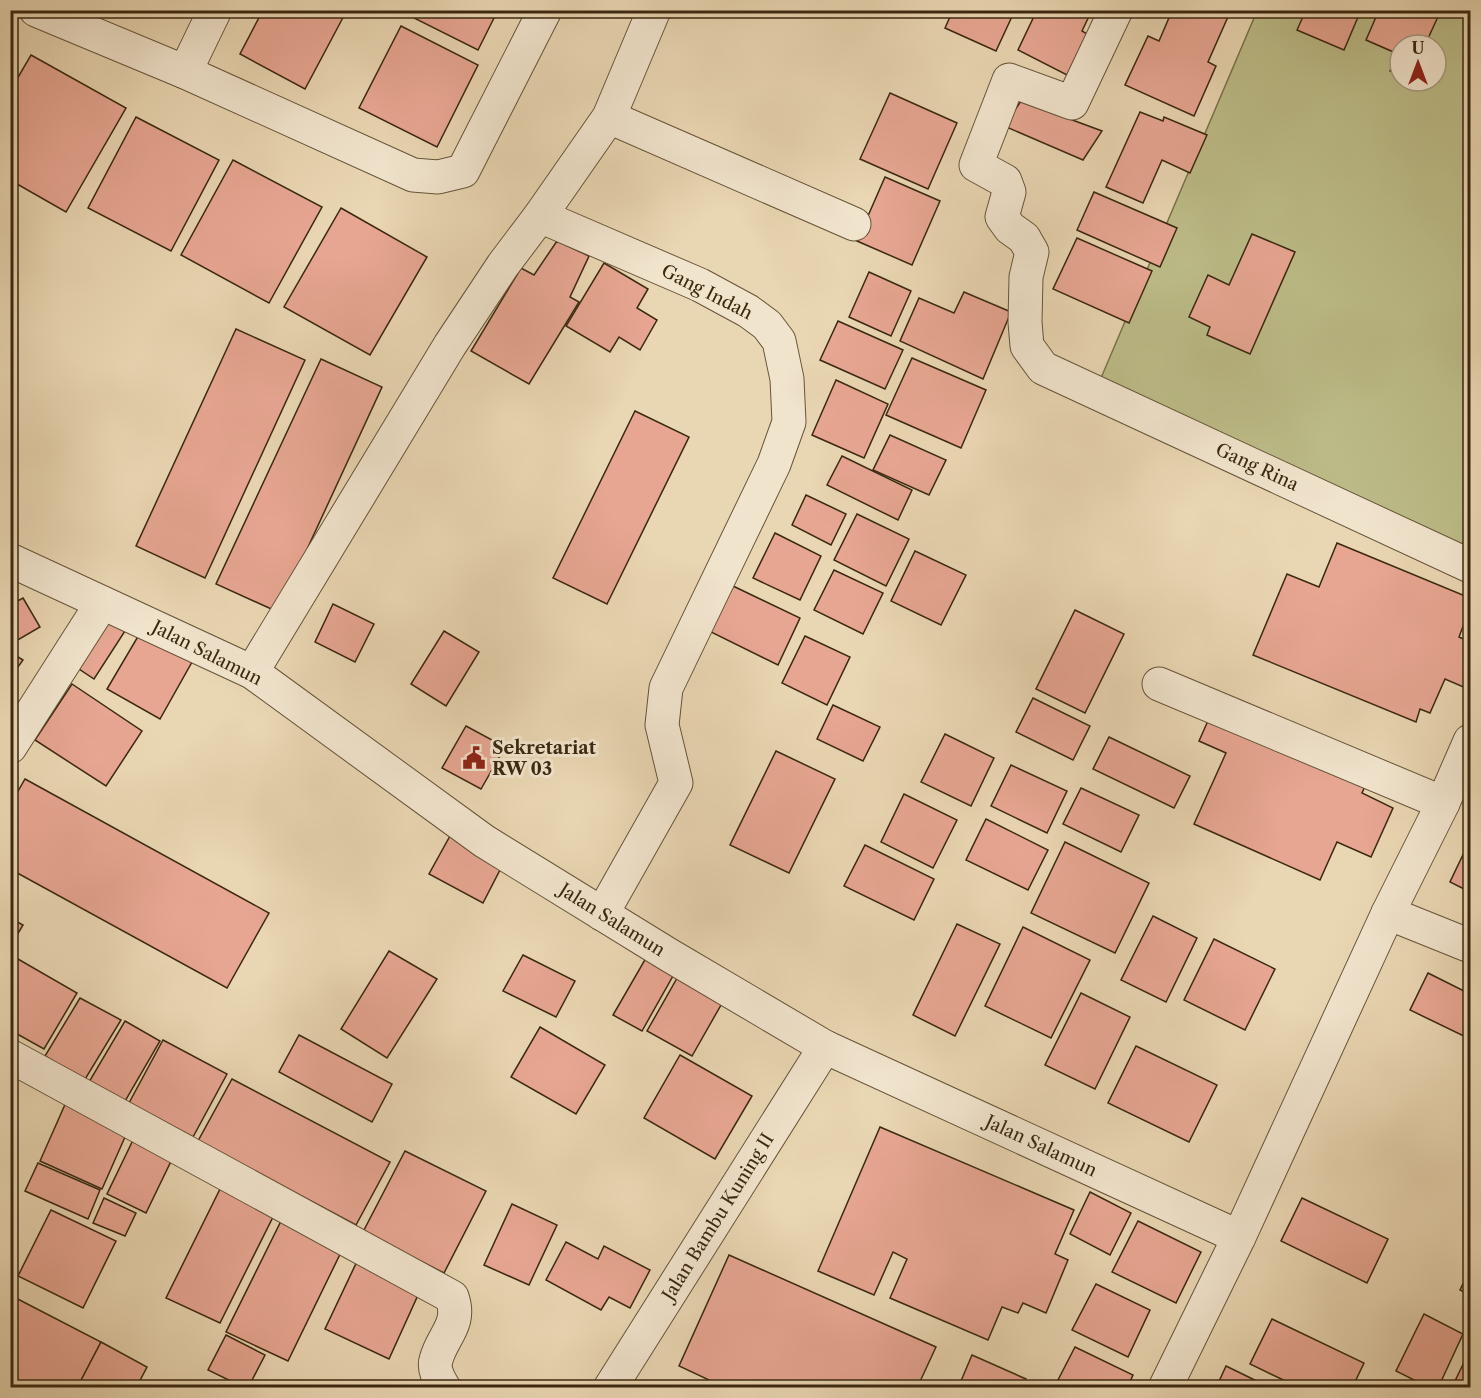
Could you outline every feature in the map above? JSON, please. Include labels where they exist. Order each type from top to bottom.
[{"type":"street","points":[[36,10],[185,72],[412,175],[438,177],[463,171],[545,10]]},
{"type":"street","points":[[185,72],[215,10]]},
{"type":"street","points":[[252,672],[450,345],[609,117],[654,10]]},
{"type":"street","name":"Gang Rina","points":[[1116,10],[1072,103],[1009,80],[976,165],[1005,181],[1009,192],[1002,217],[1010,228],[1024,238],[1032,252],[1026,277],[1027,346],[1043,368],[1470,566]]},
{"type":"street","points":[[609,117],[854,224]]},
{"type":"street","name":"Gang Indah","points":[[540,216],[700,285],[748,311],[767,325],[779,341],[787,379],[789,422],[774,464],[666,688],[662,725],[676,783],[602,914]]},
{"type":"street","name":"Jalan Salamun","points":[[10,560],[252,672],[484,841],[669,956],[825,1047],[1239,1237]]},
{"type":"street","points":[[10,747],[102,603]]},
{"type":"street","points":[[1159,684],[1443,803]]},
{"type":"street","points":[[1165,1388],[1239,1237],[1388,912],[1443,803],[1470,741]]},
{"type":"street","points":[[1388,912],[1470,946]]},
{"type":"street","name":"Jalan Bambu Kuning II","points":[[610,1388],[825,1047]]},
{"type":"street","points":[[10,1056],[452,1297],[456,1308],[454,1321],[435,1362],[438,1378],[444,1388]]},
{"type":"green space","points":[[1257,11],[1470,11],[1470,553],[1098,385]]},
{"type":"building","points":[[263,10],[347,10],[305,89],[240,54]]},
{"type":"building","points":[[403,10],[498,10],[478,50],[402,12]]},
{"type":"building","points":[[953,10],[1015,10],[996,51],[945,28]]},
{"type":"building","points":[[1037,10],[1092,10],[1082,31],[1087,34],[1067,75],[1018,50]]},
{"type":"building","points":[[1165,10],[1231,10],[1208,62],[1216,66],[1194,116],[1125,85],[1148,36],[1159,41],[1171,13]]},
{"type":"building","points":[[1306,10],[1361,10],[1344,50],[1297,30]]},
{"type":"building","points":[[1379,10],[1441,10],[1430,33],[1388,33],[1388,50],[1366,40]]},
{"type":"building","points":[[401,26],[478,65],[437,147],[359,108]]},
{"type":"building","points":[[31,55],[126,108],[66,212],[10,180],[10,91]]},
{"type":"building","points":[[890,93],[957,123],[928,189],[860,159]]},
{"type":"building","points":[[1021,101],[1102,131],[1083,160],[1004,126]]},
{"type":"building","points":[[1140,112],[1163,121],[1164,117],[1207,135],[1190,173],[1162,160],[1143,203],[1106,187]]},
{"type":"building","points":[[136,117],[219,160],[171,251],[88,208]]},
{"type":"building","points":[[233,160],[322,207],[269,303],[181,255]]},
{"type":"building","points":[[885,177],[940,201],[912,265],[857,241]]},
{"type":"building","points":[[1094,192],[1177,228],[1160,267],[1077,230]]},
{"type":"building","points":[[341,208],[427,257],[370,355],[284,307]]},
{"type":"building","points":[[1252,234],[1295,252],[1250,354],[1207,335],[1210,327],[1189,317],[1208,275],[1229,285]]},
{"type":"building","points":[[1077,238],[1152,271],[1129,323],[1053,289]]},
{"type":"building","points":[[557,241],[589,256],[570,297],[579,302],[529,384],[471,351],[521,268],[534,275]]},
{"type":"building","points":[[604,263],[648,289],[637,308],[657,320],[640,350],[619,337],[610,352],[566,326]]},
{"type":"building","points":[[869,272],[911,291],[891,336],[849,317]]},
{"type":"building","points":[[964,292],[1011,312],[983,379],[900,341],[919,298],[954,313]]},
{"type":"building","points":[[838,321],[903,350],[885,389],[820,360]]},
{"type":"building","points":[[236,329],[305,360],[205,578],[136,546]]},
{"type":"building","points":[[912,358],[986,390],[961,448],[886,415]]},
{"type":"building","points":[[321,359],[382,387],[278,612],[216,584]]},
{"type":"building","points":[[836,380],[888,404],[864,458],[812,435]]},
{"type":"building","points":[[635,411],[689,437],[607,604],[553,578]]},
{"type":"building","points":[[890,435],[946,460],[929,495],[873,470]]},
{"type":"building","points":[[842,456],[912,490],[898,520],[827,485]]},
{"type":"building","points":[[806,495],[846,514],[831,545],[792,525]]},
{"type":"building","points":[[857,514],[909,539],[886,586],[834,560]]},
{"type":"building","points":[[775,533],[821,556],[800,600],[753,578]]},
{"type":"building","points":[[1337,543],[1470,598],[1470,608],[1459,637],[1470,642],[1468,689],[1445,679],[1430,713],[1420,709],[1416,722],[1253,655],[1287,574],[1319,587]]},
{"type":"building","points":[[915,551],[966,575],[941,625],[891,601]]},
{"type":"building","points":[[834,570],[883,593],[863,634],[814,610]]},
{"type":"building","points":[[733,586],[800,618],[778,665],[711,632]]},
{"type":"building","points":[[23,598],[40,627],[16,641],[10,633],[10,605]]},
{"type":"building","points":[[333,604],[374,624],[355,662],[315,642]]},
{"type":"building","points":[[1075,610],[1124,634],[1085,713],[1036,689]]},
{"type":"building","points":[[103,617],[125,631],[94,679],[73,665]]},
{"type":"building","points":[[444,631],[479,652],[446,706],[411,684]]},
{"type":"building","points":[[140,633],[192,662],[160,719],[107,689]]},
{"type":"building","points":[[805,636],[850,657],[827,705],[782,683]]},
{"type":"building","points":[[10,652],[23,660],[10,678]]},
{"type":"building","points":[[72,684],[142,731],[106,786],[35,740]]},
{"type":"building","points":[[1033,698],[1090,726],[1073,760],[1016,732]]},
{"type":"building","points":[[833,705],[880,727],[863,761],[817,739]]},
{"type":"building","points":[[1211,714],[1369,778],[1362,793],[1393,808],[1371,857],[1337,842],[1320,880],[1194,824],[1226,753],[1199,741]]},
{"type":"building","name":"Sekretariat RW 03","points":[[466,726],[505,747],[481,789],[442,768]]},
{"type":"building","points":[[945,734],[994,758],[971,806],[921,782]]},
{"type":"building","points":[[1109,737],[1190,776],[1174,808],[1093,769]]},
{"type":"building","points":[[776,751],[835,779],[789,873],[730,845]]},
{"type":"building","points":[[1011,765],[1067,791],[1047,833],[991,806]]},
{"type":"building","points":[[25,779],[269,913],[227,988],[10,869],[10,805]]},
{"type":"building","points":[[1081,788],[1139,815],[1121,852],[1063,824]]},
{"type":"building","points":[[904,794],[957,820],[933,868],[881,842]]},
{"type":"building","points":[[986,819],[1048,850],[1028,890],[966,860]]},
{"type":"building","points":[[450,836],[503,864],[483,903],[429,874]]},
{"type":"building","points":[[1470,840],[1470,892],[1450,882]]},
{"type":"building","points":[[1065,842],[1149,883],[1115,953],[1031,913]]},
{"type":"building","points":[[865,845],[934,879],[914,920],[844,886]]},
{"type":"building","points":[[1153,916],[1197,938],[1166,1002],[1121,980]]},
{"type":"building","points":[[10,918],[23,925],[10,947]]},
{"type":"building","points":[[957,924],[1000,944],[955,1036],[913,1015]]},
{"type":"building","points":[[1023,927],[1090,960],[1051,1038],[985,1006]]},
{"type":"building","points":[[1214,939],[1275,969],[1245,1030],[1184,1000]]},
{"type":"building","points":[[389,951],[437,979],[387,1058],[341,1029]]},
{"type":"building","points":[[650,951],[678,967],[642,1031],[613,1015]]},
{"type":"building","points":[[11,955],[77,993],[44,1049],[10,1030]]},
{"type":"building","points":[[523,955],[575,981],[556,1017],[503,991]]},
{"type":"building","points":[[680,973],[725,998],[692,1056],[647,1031]]},
{"type":"building","points":[[1428,973],[1470,994],[1470,1039],[1410,1010]]},
{"type":"building","points":[[1081,993],[1130,1017],[1095,1089],[1045,1065]]},
{"type":"building","points":[[80,998],[121,1020],[84,1081],[45,1056]]},
{"type":"building","points":[[125,1021],[160,1041],[124,1103],[89,1082]]},
{"type":"building","points":[[540,1027],[605,1065],[576,1114],[511,1077]]},
{"type":"building","points":[[299,1035],[392,1084],[372,1122],[279,1072]]},
{"type":"building","points":[[163,1040],[227,1074],[193,1137],[129,1103]]},
{"type":"building","points":[[1136,1046],[1217,1085],[1189,1142],[1108,1103]]},
{"type":"building","points":[[680,1055],[752,1096],[715,1159],[644,1118]]},
{"type":"building","points":[[232,1079],[390,1162],[356,1225],[198,1141]]},
{"type":"building","points":[[67,1100],[129,1128],[102,1189],[40,1161]]},
{"type":"building","points":[[880,1127],[1074,1210],[1055,1254],[1068,1260],[1046,1313],[1023,1303],[1018,1313],[1002,1307],[988,1340],[890,1298],[907,1259],[893,1252],[874,1295],[818,1271]]},
{"type":"building","points":[[135,1136],[174,1155],[146,1213],[107,1194]]},
{"type":"building","points":[[405,1151],[486,1191],[444,1273],[363,1232]]},
{"type":"building","points":[[38,1163],[100,1190],[88,1219],[25,1191]]},
{"type":"building","points":[[225,1179],[279,1205],[220,1323],[166,1298]]},
{"type":"building","points":[[1090,1192],[1131,1213],[1110,1255],[1070,1234]]},
{"type":"building","points":[[104,1198],[136,1213],[125,1236],[93,1223]]},
{"type":"building","points":[[1302,1198],[1388,1239],[1367,1283],[1281,1241]]},
{"type":"building","points":[[512,1204],[557,1225],[529,1285],[484,1265]]},
{"type":"building","points":[[51,1210],[116,1241],[83,1308],[18,1276]]},
{"type":"building","points":[[285,1213],[346,1242],[288,1361],[226,1332]]},
{"type":"building","points":[[1138,1221],[1201,1252],[1176,1303],[1112,1272]]},
{"type":"building","points":[[566,1242],[598,1259],[604,1246],[650,1270],[630,1308],[609,1297],[601,1310],[546,1280]]},
{"type":"building","points":[[360,1255],[423,1284],[389,1359],[325,1329]]},
{"type":"building","points":[[729,1255],[936,1347],[917,1388],[726,1388],[679,1366]]},
{"type":"building","points":[[1470,1269],[1470,1295],[1460,1290]]},
{"type":"building","points":[[1096,1284],[1150,1310],[1128,1357],[1072,1330]]},
{"type":"building","points":[[10,1295],[101,1342],[77,1388],[10,1388]]},
{"type":"building","points":[[1424,1314],[1463,1334],[1438,1388],[1430,1388],[1396,1371]]},
{"type":"building","points":[[1272,1319],[1364,1363],[1352,1388],[1300,1388],[1250,1364]]},
{"type":"building","points":[[226,1335],[265,1355],[248,1388],[208,1370]]},
{"type":"building","points":[[101,1342],[147,1367],[136,1388],[77,1388]]},
{"type":"building","points":[[1075,1347],[1133,1375],[1127,1388],[1073,1388],[1058,1380]]},
{"type":"building","points":[[1470,1350],[1470,1388],[1464,1388],[1454,1383]]},
{"type":"building","points":[[972,1355],[1026,1379],[1022,1388],[958,1388]]},
{"type":"building","points":[[1226,1366],[1269,1387],[1216,1388]]},
{"type":"place","name":"Sekretariat RW 03","points":[[474,758]]}]
